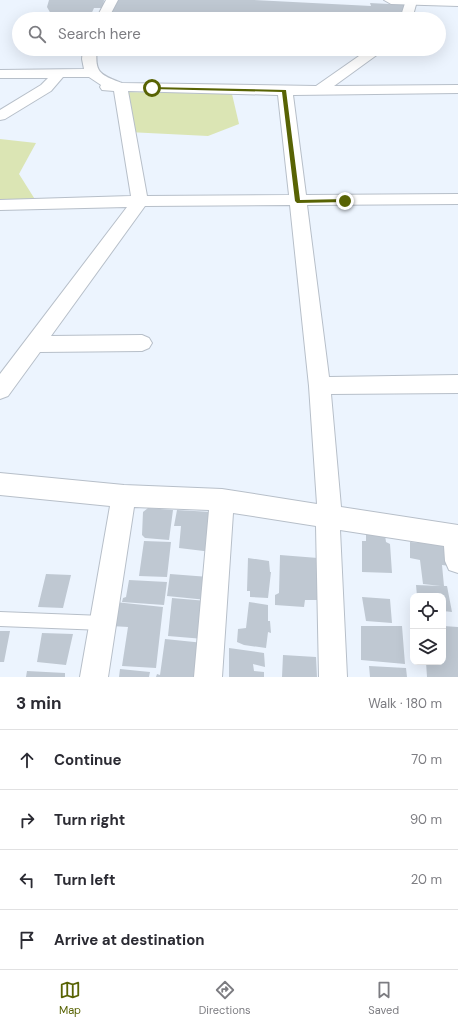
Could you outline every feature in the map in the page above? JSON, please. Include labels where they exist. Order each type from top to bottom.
[{"type":"street","points":[[106,12],[112,0]]},
{"type":"street","points":[[390,0],[458,2]]},
{"type":"street","points":[[409,12],[411,1]]},
{"type":"street","points":[[89,56],[92,72],[101,80],[120,87]]},
{"type":"street","points":[[320,90],[368,56]]},
{"type":"street","points":[[0,74],[92,72]]},
{"type":"street","points":[[0,116],[48,86],[60,73]]},
{"type":"street","points":[[48,86],[284,91],[458,89]]},
{"type":"street","points":[[0,390],[140,201],[120,87]]},
{"type":"street","points":[[284,91],[320,386],[330,516],[328,528],[332,677]]},
{"type":"street","points":[[0,204],[140,201],[458,199]]},
{"type":"street","points":[[35,344],[142,344]]},
{"type":"street","points":[[320,386],[458,384]]},
{"type":"street","points":[[0,484],[124,496],[222,500],[456,536],[458,562]]},
{"type":"street","points":[[94,677],[124,496]]},
{"type":"street","points":[[208,677],[222,500]]},
{"type":"lane","points":[[0,619],[103,623]]},
{"type":"green space","points":[[124,92],[232,94],[239,124],[208,136],[128,132]]},
{"type":"green space","points":[[0,139],[36,143],[19,174],[36,201],[0,202]]},
{"type":"building","points":[[49,0],[104,0],[103,8],[94,8],[92,12],[50,12],[47,7]]},
{"type":"building","points":[[115,0],[254,0],[371,6],[370,3],[407,5],[406,12],[109,12]]},
{"type":"building","points":[[148,508],[173,510],[169,540],[145,538],[142,535],[143,512]]},
{"type":"building","points":[[177,510],[211,512],[212,552],[179,548],[181,526],[174,526]]},
{"type":"building","points":[[366,532],[385,535],[386,542],[390,544],[392,573],[362,572],[362,541],[366,541]]},
{"type":"building","points":[[144,541],[171,542],[167,577],[139,576]]},
{"type":"building","points":[[410,542],[447,545],[450,566],[442,565],[444,586],[447,586],[452,612],[446,611],[446,593],[417,593],[416,585],[441,586],[423,584],[420,560],[410,558]]},
{"type":"building","points":[[280,555],[318,558],[318,600],[305,600],[304,607],[275,605],[275,595],[279,593]]},
{"type":"building","points":[[248,558],[269,561],[271,572],[268,598],[250,597],[250,591],[247,591]]},
{"type":"building","points":[[46,574],[71,575],[63,608],[38,607]]},
{"type":"building","points":[[170,574],[209,577],[207,600],[167,596]]},
{"type":"building","points":[[129,580],[167,582],[164,605],[122,602],[123,598],[126,597]]},
{"type":"building","points":[[362,597],[390,599],[392,623],[366,621]]},
{"type":"building","points":[[172,598],[207,601],[204,639],[168,636]]},
{"type":"building","points":[[115,602],[163,607],[156,668],[122,666],[128,627],[111,626]]},
{"type":"building","points":[[249,602],[268,605],[268,621],[270,621],[271,633],[268,632],[266,648],[244,645],[237,642],[238,629],[246,628]]},
{"type":"building","points":[[361,626],[402,626],[405,664],[361,660]]},
{"type":"building","points":[[446,626],[458,627],[458,677],[427,677],[426,665],[446,665]]},
{"type":"building","points":[[0,631],[10,631],[4,662],[0,662]]},
{"type":"building","points":[[42,633],[73,634],[66,665],[37,662]]},
{"type":"building","points":[[165,639],[204,643],[201,677],[156,677],[157,674],[160,675]]},
{"type":"building","points":[[229,648],[264,653],[265,667],[253,664],[254,671],[264,672],[264,677],[229,677]]},
{"type":"building","points":[[283,655],[316,657],[317,677],[282,677]]},
{"type":"building","points":[[369,666],[406,668],[407,677],[370,677]]},
{"type":"building","points":[[120,669],[150,672],[149,677],[119,677]]},
{"type":"building","points":[[27,671],[65,673],[65,677],[26,677]]},
{"type":"route","points":[[152,88],[284,91],[297,201],[345,201]]}]
